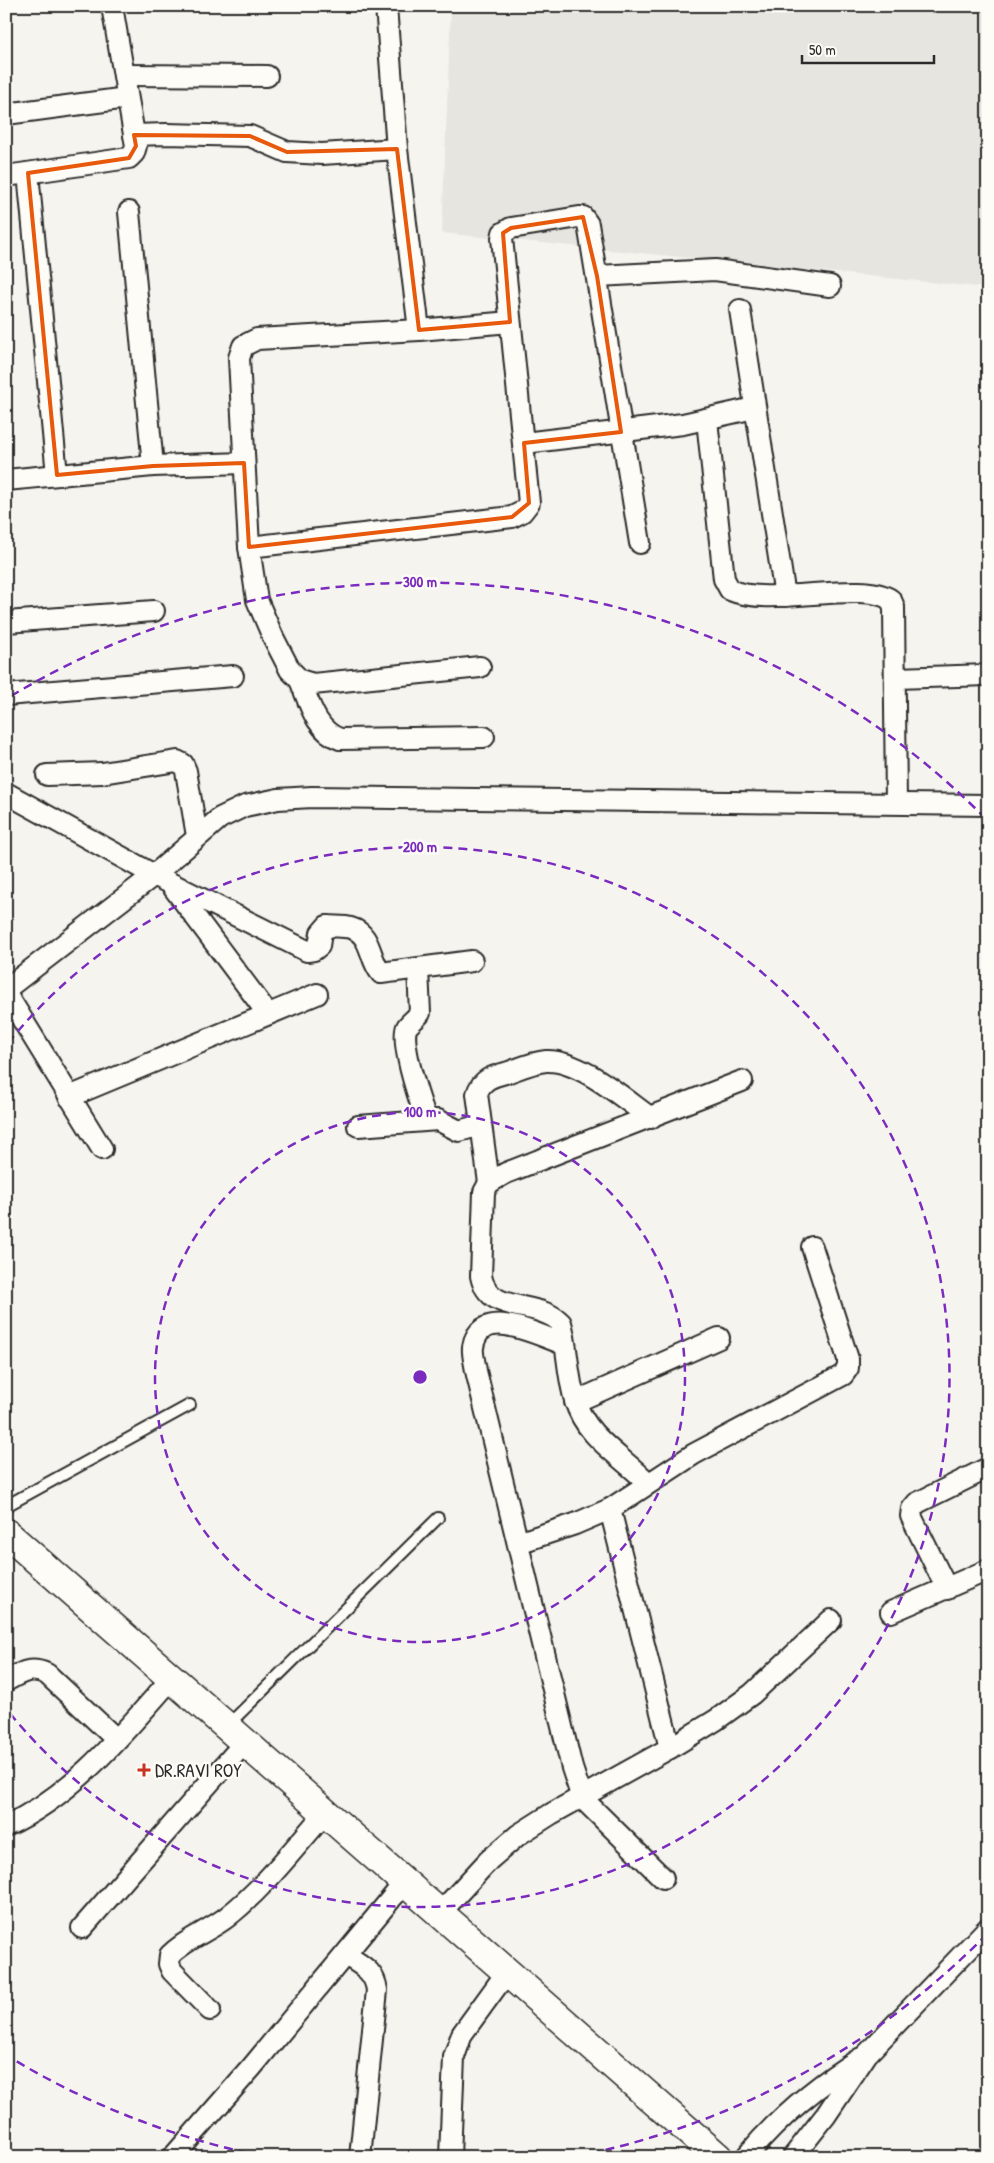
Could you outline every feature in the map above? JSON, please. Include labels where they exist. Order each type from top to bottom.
[{"type":"main road","points":[[7,1535],[718,2157]]},
{"type":"street","points":[[6,176],[129,158],[134,153],[136,146],[112,6]]},
{"type":"street","points":[[386,6],[397,149],[418,330]]},
{"type":"street","points":[[124,75],[266,76]]},
{"type":"street","points":[[6,114],[127,98]]},
{"type":"street","points":[[134,136],[166,134],[250,136],[287,152],[322,154],[397,149]]},
{"type":"street","points":[[28,173],[57,476]]},
{"type":"street","points":[[129,212],[153,466]]},
{"type":"street","points":[[248,547],[512,517],[522,512],[529,502],[502,238],[507,230],[583,217],[588,224],[640,543]]},
{"type":"street","points":[[597,276],[715,270],[830,286]]},
{"type":"street","points":[[740,310],[785,596]]},
{"type":"street","points":[[484,737],[340,739],[329,735],[320,725],[300,680],[290,670],[257,600],[248,547],[239,358],[243,346],[257,339],[418,330],[510,322]]},
{"type":"street","points":[[524,443],[707,420],[754,408]]},
{"type":"street","points":[[707,420],[724,579],[730,590],[738,594],[785,596],[875,592],[884,594],[891,600],[894,608],[896,678],[896,803]]},
{"type":"street","points":[[6,480],[153,466],[244,463]]},
{"type":"street","points":[[6,622],[154,611]]},
{"type":"street","points":[[300,680],[313,684],[480,668]]},
{"type":"street","points":[[6,694],[233,676]]},
{"type":"street","points":[[896,678],[988,676]]},
{"type":"street","points":[[47,775],[102,773],[177,761],[183,764],[186,771],[197,836]]},
{"type":"street","points":[[6,793],[162,879],[307,950],[314,950],[319,946],[321,933],[328,926],[352,928],[362,934],[368,944],[374,965],[380,973],[472,961]]},
{"type":"street","points":[[6,989],[162,879],[197,836],[220,818],[245,806],[278,799],[312,797],[988,805]]},
{"type":"street","points":[[162,879],[268,1014]]},
{"type":"street","points":[[418,969],[420,1013],[406,1028],[405,1036],[414,1083],[426,1119]]},
{"type":"street","points":[[6,993],[102,1149]]},
{"type":"street","points":[[70,1097],[317,994]]},
{"type":"street","points":[[489,1183],[476,1094],[479,1085],[488,1078],[544,1061],[562,1062],[583,1071],[652,1118]]},
{"type":"street","points":[[648,1483],[620,1456],[603,1443],[586,1423],[575,1402],[561,1323],[555,1317],[496,1299],[488,1294],[483,1286],[481,1276],[484,1192],[489,1183],[506,1173],[652,1118],[742,1081]]},
{"type":"street","points":[[358,1126],[426,1119],[438,1120],[458,1131],[481,1126]]},
{"type":"street","points":[[518,1543],[575,1524],[610,1509],[694,1454],[749,1423],[843,1375],[848,1368],[848,1360],[812,1247]]},
{"type":"street","points":[[564,1344],[504,1324],[488,1325],[477,1335],[473,1348],[476,1371],[572,1768],[582,1798],[664,1878]]},
{"type":"street","points":[[575,1402],[719,1338]]},
{"type":"street","points":[[948,1589],[911,1516],[912,1509],[917,1503],[988,1468]]},
{"type":"street","points":[[610,1509],[670,1748]]},
{"type":"street","points":[[891,1612],[948,1589],[988,1570]]},
{"type":"street","points":[[440,1913],[489,1860],[518,1835],[550,1814],[670,1748],[752,1694],[831,1620]]},
{"type":"street","points":[[6,1681],[25,1670],[37,1669],[47,1674],[116,1739]]},
{"type":"street","points":[[6,1826],[42,1807],[76,1780],[172,1678]]},
{"type":"street","points":[[82,1928],[236,1734]]},
{"type":"street","points":[[210,2010],[172,1971],[169,1964],[170,1955],[192,1937],[226,1918],[255,1893],[325,1813]]},
{"type":"street","points":[[173,2157],[346,1955],[405,1882]]},
{"type":"street","points":[[792,2157],[826,2115],[867,2054],[988,1928]]},
{"type":"street","points":[[346,1955],[370,1971],[375,1979],[377,1990],[360,2157]]},
{"type":"street","points":[[450,2157],[454,2057],[462,2034],[507,1972]]},
{"type":"street","points":[[746,2157],[763,2137],[795,2106],[830,2078],[867,2054]]},
{"type":"lane","points":[[6,1506],[190,1405]]},
{"type":"lane","points":[[236,1734],[438,1518]]},
{"type":"highlighted area","points":[[134,135],[250,136],[287,152],[397,149],[419,330],[510,322],[503,233],[511,228],[583,217],[597,276],[621,432],[524,443],[529,503],[512,517],[249,547],[244,463],[153,466],[57,475],[28,173],[129,158],[136,146]]},
{"type":"shaded area","points":[[451,6],[988,6],[988,288],[442,233]]},
{"type":"place","name":"DR.RAVI ROY","points":[[144,1770]]}]
